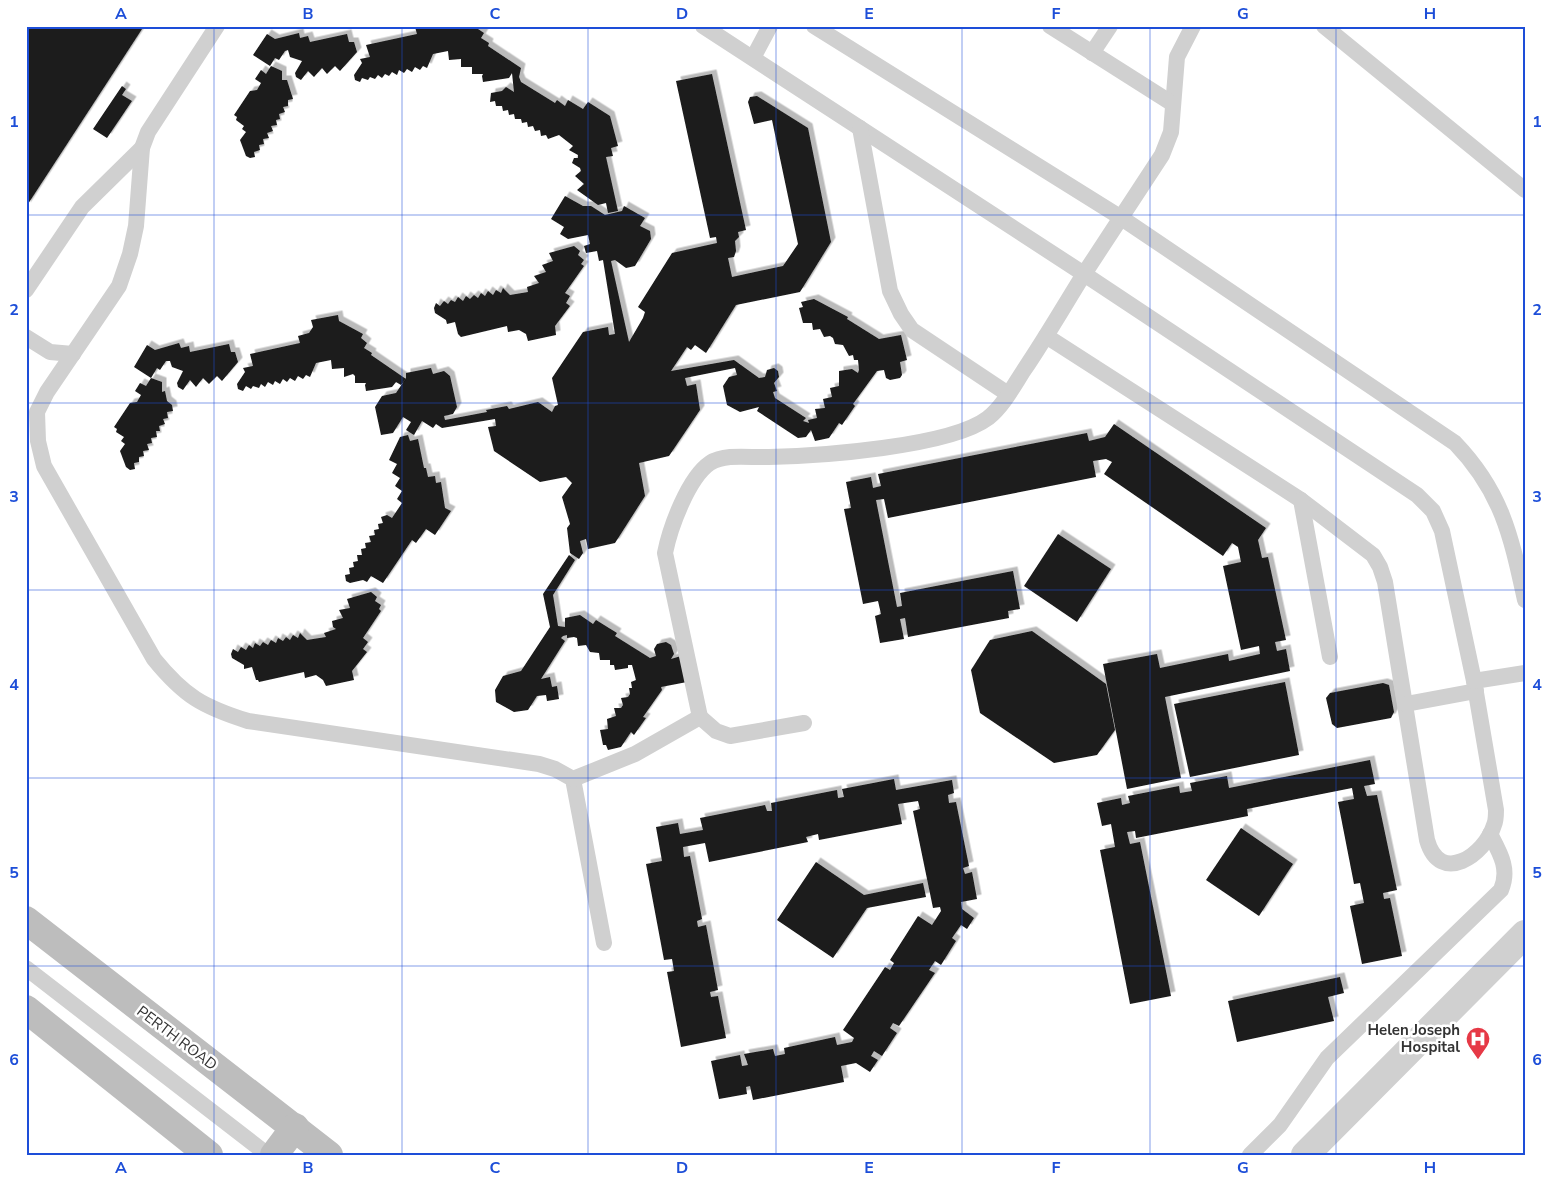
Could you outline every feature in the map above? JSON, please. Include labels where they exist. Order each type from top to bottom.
[{"type":"main road","name":"PERTH ROAD","points":[[26,920],[329,1155]]},
{"type":"main road","points":[[26,1008],[209,1155]]},
{"type":"main road","points":[[274,1155],[295,1127]]},
{"type":"street","points":[[1305,1155],[1525,934]]},
{"type":"lane","points":[[217,26],[148,132],[142,148],[136,226],[130,254],[119,286],[46,392],[37,412],[38,441],[44,466],[154,659],[170,679],[194,700],[218,712],[248,720],[539,764],[555,769],[573,779]]},
{"type":"lane","points":[[703,26],[1084,274],[1417,496],[1433,511],[1446,548],[1475,686],[1496,810],[1494,825],[1490,834],[1479,848],[1460,862],[1443,863],[1435,859],[1427,840],[1385,582],[1380,567],[1373,555],[1301,500],[1046,336]]},
{"type":"lane","points":[[753,58],[770,26]]},
{"type":"lane","points":[[814,26],[1120,217],[1455,443],[1484,476],[1498,502],[1512,541],[1525,600]]},
{"type":"lane","points":[[1050,26],[1173,104]]},
{"type":"lane","points":[[1092,53],[1110,26]]},
{"type":"lane","points":[[804,722],[730,736],[716,730],[700,717],[665,553],[668,539],[690,487],[700,471],[711,462],[725,458],[771,458],[904,446],[975,425],[987,418],[1008,394],[1120,217],[1162,155],[1171,132],[1177,57],[1193,26]]},
{"type":"lane","points":[[1324,26],[1525,190]]},
{"type":"lane","points":[[860,128],[890,291],[901,314],[912,330],[1008,394]]},
{"type":"lane","points":[[26,290],[82,207],[142,148]]},
{"type":"lane","points":[[26,337],[50,352],[72,354]]},
{"type":"lane","points":[[1301,500],[1330,658]]},
{"type":"lane","points":[[1406,704],[1525,673]]},
{"type":"lane","points":[[573,779],[636,754],[700,717]]},
{"type":"lane","points":[[573,779],[604,943]]},
{"type":"lane","points":[[1250,1155],[1280,1125],[1327,1058],[1501,890],[1506,879],[1505,867],[1490,834]]},
{"type":"lane","points":[[26,968],[268,1155]]},
{"type":"building","points":[[26,26],[144,26],[26,207]]},
{"type":"building","points":[[480,26],[478,29],[484,33],[481,38],[489,43],[488,46],[521,68],[519,77],[521,82],[555,103],[557,100],[565,106],[568,100],[583,109],[588,102],[610,116],[618,146],[611,148],[613,156],[606,157],[618,211],[608,213],[606,203],[598,205],[577,190],[584,184],[575,176],[581,171],[580,168],[572,163],[574,158],[578,158],[578,155],[569,150],[573,146],[559,135],[548,139],[546,135],[541,136],[540,130],[535,131],[533,126],[528,127],[527,122],[522,123],[521,119],[515,119],[514,114],[509,115],[508,110],[503,111],[502,106],[496,106],[495,101],[490,102],[491,93],[502,91],[506,87],[514,92],[512,73],[509,78],[483,82],[483,74],[472,74],[472,67],[461,67],[461,59],[449,60],[448,51],[433,54],[427,68],[423,66],[420,70],[415,67],[412,72],[407,69],[404,73],[399,70],[397,75],[392,72],[389,76],[385,74],[382,78],[378,75],[375,79],[370,77],[368,80],[362,78],[360,82],[355,80],[354,75],[362,63],[360,59],[370,57],[366,45],[417,34],[415,27]]},
{"type":"building","points":[[299,33],[300,38],[308,36],[310,42],[347,34],[349,42],[354,42],[357,52],[340,71],[335,66],[327,74],[322,68],[314,77],[308,71],[301,80],[296,77],[295,73],[302,61],[290,57],[288,50],[285,51],[279,60],[275,58],[270,66],[253,55],[267,34],[275,39]]},
{"type":"building","points":[[271,66],[282,71],[282,80],[287,80],[293,99],[288,100],[288,106],[283,107],[285,112],[279,114],[280,119],[276,120],[277,125],[271,126],[273,131],[267,133],[269,138],[263,139],[264,144],[259,145],[260,150],[254,152],[255,157],[250,158],[246,156],[240,140],[246,132],[242,129],[244,126],[236,120],[237,117],[234,115],[250,91],[257,90],[261,83],[255,79],[261,70],[266,74]]},
{"type":"building","points":[[712,74],[746,230],[738,232],[739,237],[735,241],[736,251],[734,257],[728,258],[732,277],[783,266],[798,244],[772,120],[754,124],[748,102],[750,97],[757,96],[808,128],[831,242],[800,292],[736,305],[706,353],[695,345],[691,350],[687,347],[671,371],[734,360],[759,378],[765,377],[767,370],[774,368],[778,371],[779,377],[774,383],[777,391],[773,392],[775,398],[806,418],[803,421],[809,423],[808,420],[817,418],[815,409],[825,408],[823,399],[832,397],[830,388],[839,386],[839,371],[852,369],[858,373],[859,370],[858,360],[854,360],[853,355],[849,356],[843,345],[835,344],[830,336],[824,337],[820,329],[813,330],[812,323],[803,323],[799,308],[803,307],[801,302],[814,299],[848,317],[847,319],[879,339],[901,335],[907,360],[900,362],[902,375],[900,378],[890,380],[886,378],[884,370],[877,371],[853,404],[855,406],[842,425],[839,423],[829,438],[815,441],[811,430],[806,437],[798,438],[757,411],[759,407],[740,412],[727,405],[723,386],[729,377],[737,375],[735,368],[685,378],[687,386],[696,384],[700,410],[669,456],[639,463],[645,496],[615,543],[588,549],[586,539],[580,541],[583,553],[579,559],[570,553],[567,528],[570,524],[562,497],[572,483],[566,477],[540,482],[494,451],[488,427],[496,426],[495,419],[442,428],[436,424],[433,428],[422,421],[414,435],[406,430],[411,422],[403,417],[393,433],[381,435],[375,407],[382,396],[396,393],[406,378],[406,373],[431,368],[433,374],[444,371],[450,376],[457,407],[453,414],[444,416],[445,420],[487,412],[486,410],[507,406],[509,409],[538,402],[552,412],[555,406],[558,405],[552,378],[583,332],[608,327],[609,335],[615,334],[603,260],[599,261],[597,251],[586,253],[584,246],[590,244],[588,235],[568,239],[560,234],[564,227],[551,219],[565,196],[583,206],[591,206],[605,215],[622,211],[624,206],[645,218],[640,226],[650,231],[651,239],[635,266],[626,268],[615,260],[611,261],[629,342],[645,312],[638,307],[672,253],[717,243],[716,237],[710,238],[676,81]]},
{"type":"building","points":[[122,86],[126,89],[122,95],[132,101],[107,138],[93,129]]},
{"type":"building","points":[[574,246],[580,251],[578,255],[584,260],[581,264],[584,266],[565,293],[570,296],[566,303],[570,306],[555,326],[556,335],[528,341],[526,334],[519,330],[508,332],[507,326],[461,337],[458,334],[455,322],[447,324],[446,320],[435,313],[436,303],[440,306],[444,301],[448,304],[451,300],[455,302],[458,297],[463,301],[466,296],[470,299],[474,295],[478,298],[481,293],[485,296],[488,291],[493,295],[496,290],[501,293],[503,288],[510,295],[528,292],[527,287],[539,283],[534,276],[546,272],[542,265],[553,261],[549,253]]},
{"type":"building","points":[[338,315],[339,321],[363,334],[361,338],[367,343],[364,348],[372,353],[371,355],[406,379],[401,385],[396,382],[392,387],[366,391],[366,383],[355,383],[355,376],[353,374],[344,377],[344,368],[332,369],[331,360],[316,363],[310,377],[306,375],[303,379],[298,376],[295,381],[290,378],[287,382],[283,379],[280,384],[275,381],[273,385],[268,382],[265,387],[261,384],[259,388],[253,386],[251,389],[246,386],[243,391],[238,389],[237,384],[245,372],[243,368],[253,366],[250,354],[300,343],[298,336],[309,333],[313,327],[311,320]]},
{"type":"building","points":[[179,343],[181,348],[189,346],[190,352],[229,344],[231,352],[235,352],[238,362],[222,381],[217,376],[209,384],[203,378],[196,387],[190,380],[183,390],[178,387],[177,383],[183,371],[172,367],[170,361],[166,361],[160,370],[157,368],[151,378],[134,367],[147,345],[155,350]]},
{"type":"building","points":[[151,378],[162,382],[162,392],[165,391],[167,401],[172,405],[173,411],[167,412],[168,418],[163,419],[165,424],[159,426],[160,431],[156,431],[157,437],[151,438],[152,443],[147,444],[149,450],[143,451],[144,456],[139,457],[139,462],[134,463],[135,469],[130,470],[126,467],[120,451],[125,444],[121,441],[124,437],[116,432],[117,429],[114,427],[130,403],[137,402],[141,395],[135,391],[140,383],[146,386]]},
{"type":"building","points":[[1114,424],[1266,528],[1258,540],[1262,558],[1268,557],[1286,640],[1275,642],[1277,651],[1286,649],[1290,671],[1165,697],[1181,778],[1127,789],[1103,664],[1157,654],[1160,668],[1228,654],[1229,661],[1260,654],[1259,646],[1241,650],[1223,566],[1241,562],[1238,547],[1232,543],[1223,556],[1104,474],[1112,462],[1106,459],[1093,461],[1096,477],[888,518],[884,499],[876,500],[897,607],[902,606],[900,593],[1013,571],[1020,609],[1008,611],[1009,618],[908,637],[905,618],[900,619],[904,639],[880,643],[875,616],[881,614],[878,601],[863,604],[844,509],[851,508],[846,482],[871,477],[873,488],[881,486],[878,474],[1087,433],[1089,441],[1105,437]]},
{"type":"building","points":[[408,435],[410,441],[418,439],[424,468],[426,468],[428,477],[435,476],[436,483],[441,482],[445,508],[451,511],[435,535],[426,529],[416,543],[412,540],[383,583],[371,576],[367,582],[363,580],[350,583],[346,581],[345,575],[350,574],[349,568],[354,567],[353,562],[358,561],[357,555],[362,555],[361,549],[366,548],[365,543],[371,542],[369,536],[375,535],[374,530],[379,529],[378,524],[383,523],[381,517],[387,515],[392,518],[402,503],[397,499],[402,491],[395,486],[400,478],[392,473],[397,464],[389,460],[400,437]]},
{"type":"building","points":[[1058,534],[1111,569],[1077,622],[1024,586]]},
{"type":"building","points":[[569,555],[575,560],[553,595],[558,626],[565,627],[565,618],[580,615],[593,624],[596,620],[617,633],[615,636],[650,658],[656,656],[654,649],[657,644],[666,642],[671,645],[674,654],[671,659],[681,656],[687,682],[661,687],[662,690],[643,717],[646,718],[634,735],[631,732],[621,747],[608,750],[606,745],[603,745],[600,730],[608,729],[607,719],[616,716],[614,708],[621,708],[623,705],[621,698],[628,697],[630,694],[631,682],[636,680],[632,665],[628,665],[628,668],[615,670],[614,665],[610,665],[610,660],[600,660],[599,653],[590,652],[586,645],[578,646],[577,638],[567,638],[567,635],[561,638],[565,641],[541,679],[550,677],[552,687],[557,686],[559,699],[547,701],[546,695],[537,696],[528,710],[514,712],[496,702],[495,690],[503,676],[521,671],[550,627],[543,594]]},
{"type":"building","points":[[371,592],[377,597],[375,601],[381,605],[379,609],[381,611],[363,638],[368,642],[363,649],[367,652],[352,671],[354,680],[326,686],[323,680],[316,675],[305,678],[304,672],[259,682],[256,680],[252,667],[244,669],[244,665],[232,658],[233,649],[238,652],[241,647],[246,650],[249,645],[253,648],[255,643],[260,646],[263,642],[268,645],[271,640],[276,643],[278,638],[283,641],[286,637],[290,640],[293,635],[298,638],[300,633],[307,640],[326,637],[324,633],[336,629],[333,627],[332,621],[343,618],[339,610],[350,608],[347,599]]},
{"type":"building","points":[[1032,631],[1106,684],[1115,730],[1097,755],[1054,763],[980,713],[971,670],[990,640]]},
{"type":"building","points":[[1285,682],[1299,755],[1190,777],[1174,704]]},
{"type":"building","points":[[1383,683],[1389,685],[1394,712],[1391,718],[1337,728],[1332,724],[1326,698],[1330,693]]},
{"type":"building","points":[[1370,760],[1375,784],[1364,786],[1367,796],[1377,795],[1397,890],[1383,893],[1384,899],[1390,898],[1402,956],[1362,964],[1350,906],[1364,903],[1360,883],[1354,884],[1338,802],[1354,799],[1352,788],[1247,809],[1248,816],[1136,838],[1135,831],[1127,832],[1130,844],[1140,842],[1171,996],[1130,1004],[1100,850],[1115,847],[1111,824],[1102,826],[1097,803],[1121,798],[1122,805],[1130,803],[1128,796],[1179,786],[1180,793],[1192,791],[1190,783],[1227,776],[1229,788]]},
{"type":"building","points":[[894,779],[896,790],[952,780],[954,793],[948,795],[949,803],[956,802],[969,866],[963,868],[965,874],[972,872],[977,899],[961,902],[962,909],[974,918],[967,929],[961,925],[952,938],[956,941],[941,965],[935,961],[929,970],[935,973],[899,1026],[893,1023],[890,1028],[897,1033],[882,1056],[874,1051],[871,1056],[878,1060],[870,1072],[856,1063],[841,1066],[844,1082],[753,1100],[750,1086],[746,1087],[747,1094],[719,1099],[711,1061],[740,1055],[742,1066],[748,1065],[744,1054],[773,1049],[775,1056],[785,1054],[784,1048],[835,1037],[837,1045],[852,1042],[854,1038],[843,1030],[885,967],[890,970],[894,963],[890,960],[918,916],[932,925],[941,911],[940,907],[933,908],[913,811],[920,809],[918,801],[898,804],[902,824],[819,840],[818,834],[806,837],[808,842],[709,862],[705,843],[683,847],[684,857],[690,856],[702,919],[697,921],[698,927],[706,925],[718,990],[710,992],[711,997],[718,996],[726,1038],[681,1047],[667,972],[674,971],[672,959],[664,960],[646,864],[662,861],[656,827],[678,823],[680,834],[703,830],[700,818],[765,805],[767,811],[772,811],[771,803],[837,790],[838,798],[844,797],[842,789]]},
{"type":"building","points":[[1241,828],[1293,864],[1259,916],[1206,880]]},
{"type":"building","points":[[816,862],[864,895],[923,883],[926,897],[867,908],[833,958],[777,920]]},
{"type":"building","points":[[1340,977],[1344,993],[1328,997],[1334,1021],[1237,1042],[1228,1001]]},
{"type":"place","name":"Helen Joseph Hospital","points":[[1478,1060]]}]
